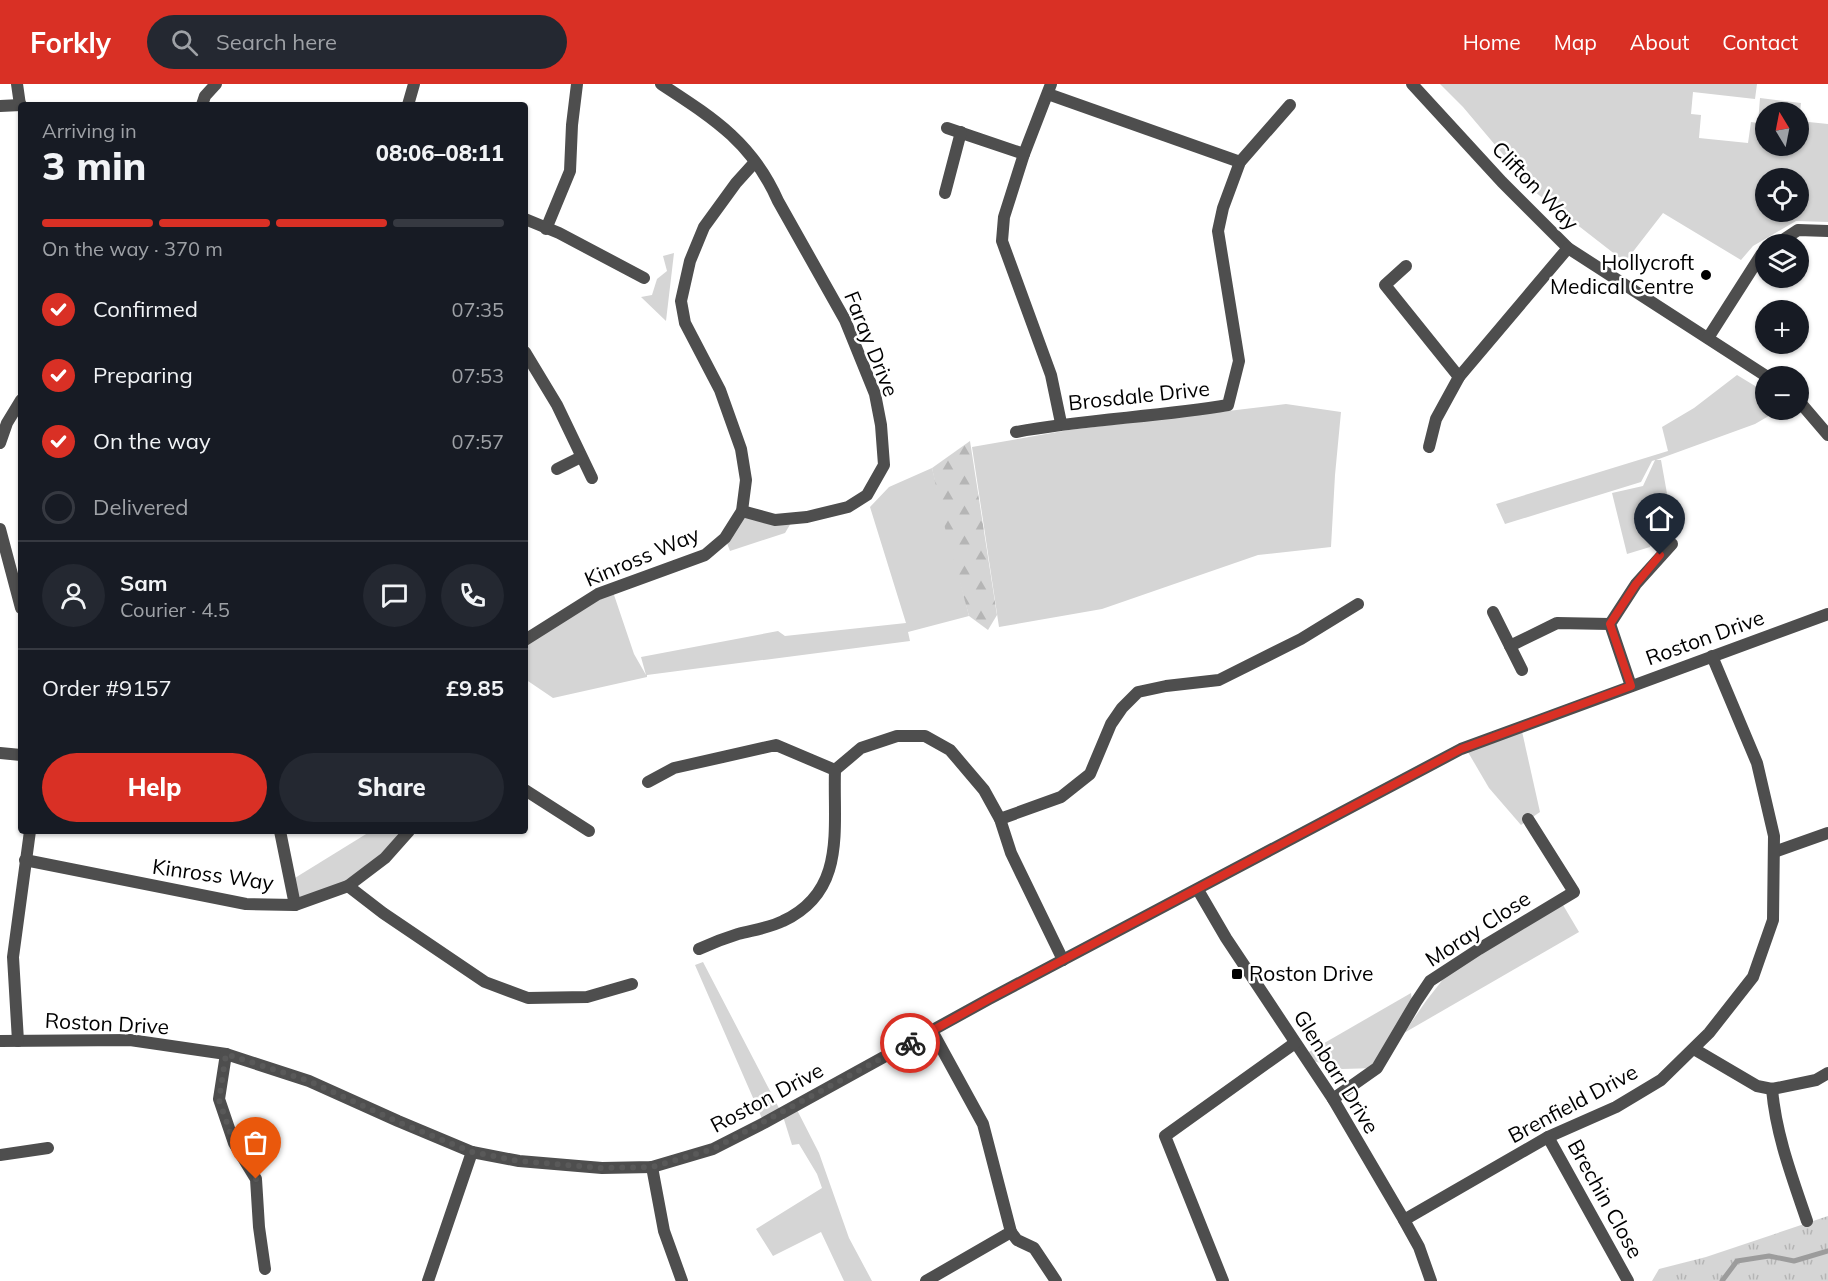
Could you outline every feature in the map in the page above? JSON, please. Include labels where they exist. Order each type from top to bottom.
[{"type":"street","points":[[17,84],[20,102]]},
{"type":"street","points":[[203,102],[205,96],[216,84]]},
{"type":"street","points":[[409,102],[414,84]]},
{"type":"street","points":[[546,229],[570,171],[576,84]]},
{"type":"street","name":"Faray Drive","points":[[661,84],[709,115],[736,137],[771,184],[778,201],[845,320],[875,394],[881,425],[884,465],[867,495],[848,507],[807,517],[775,520],[742,512]]},
{"type":"street","name":"Clifton Way","points":[[1412,84],[1502,182],[1568,248],[1755,369]]},
{"type":"street","points":[[1061,423],[1051,375],[1002,242],[1004,217],[1024,154],[1050,89],[1240,162]]},
{"type":"street","points":[[0,106],[18,105]]},
{"type":"street","name":"Brosdale Drive","points":[[1016,432],[1061,423],[1195,411],[1228,405],[1239,362],[1218,231],[1223,208],[1240,162],[1290,105]]},
{"type":"street","points":[[947,128],[1024,154]]},
{"type":"street","points":[[945,193],[961,132]]},
{"type":"street","name":"Kinross Way","points":[[528,638],[598,594],[705,555],[725,538],[742,512],[746,480],[741,449],[720,390],[685,323],[681,301],[690,261],[704,226],[755,162]]},
{"type":"street","points":[[528,224],[559,233],[644,278]]},
{"type":"street","points":[[1792,234],[1798,230],[1828,231]]},
{"type":"street","points":[[1429,447],[1436,419],[1459,377],[1568,248]]},
{"type":"street","points":[[1708,338],[1755,264]]},
{"type":"street","points":[[1406,266],[1385,285],[1459,377]]},
{"type":"street","points":[[528,357],[557,405],[591,478]]},
{"type":"street","points":[[0,443],[7,423],[18,405]]},
{"type":"street","points":[[1809,413],[1828,435]]},
{"type":"street","points":[[557,469],[581,457]]},
{"type":"street","points":[[0,529],[18,597]]},
{"type":"street","points":[[1610,624],[1636,584],[1672,544]]},
{"type":"street","points":[[1000,819],[1061,797],[1090,774],[1111,724],[1138,692],[1166,686],[1219,680],[1301,639],[1358,604]]},
{"type":"street","points":[[1493,612],[1522,670]]},
{"type":"street","name":"Roston Drive","points":[[0,1041],[130,1040],[226,1054],[309,1081],[398,1122],[472,1152],[519,1161],[602,1168],[652,1167],[713,1149],[1461,749],[1828,614]]},
{"type":"street","points":[[1510,646],[1557,623],[1610,624]]},
{"type":"street","points":[[1610,624],[1631,686]]},
{"type":"street","name":"Brenfield Drive","points":[[1404,1220],[1548,1137],[1616,1107],[1661,1080],[1710,1034],[1753,977],[1773,920],[1774,836],[1757,763],[1712,656]]},
{"type":"street","points":[[699,949],[733,936],[782,922],[809,905],[825,883],[832,863],[835,770],[861,748],[897,736],[925,736],[950,750],[984,790],[1000,819],[1011,853],[1063,960]]},
{"type":"street","points":[[648,782],[674,768],[776,745],[835,770]]},
{"type":"street","points":[[0,753],[18,755]]},
{"type":"street","points":[[528,792],[589,831]]},
{"type":"street","name":"Moray Close","points":[[1333,1099],[1377,1068],[1430,981],[1574,892],[1528,819]]},
{"type":"street","points":[[1774,852],[1828,833]]},
{"type":"street","points":[[18,1041],[13,957],[29,834]]},
{"type":"street","points":[[281,834],[295,904]]},
{"type":"street","name":"Kinross Way","points":[[25,860],[246,904],[295,904],[348,886],[385,858],[406,834]]},
{"type":"street","points":[[348,886],[383,913],[485,982],[528,998],[587,997],[632,984]]},
{"type":"street","name":"Glenbarr Drive","points":[[1198,890],[1226,938],[1333,1099],[1419,1247],[1431,1281]]},
{"type":"street","points":[[932,1031],[982,1124],[1011,1232],[1017,1240],[1034,1248],[1056,1281]]},
{"type":"street","points":[[1223,1281],[1165,1136],[1295,1043]]},
{"type":"street","points":[[1694,1049],[1757,1086],[1772,1089],[1816,1080],[1828,1072]]},
{"type":"street","points":[[226,1054],[219,1100],[234,1143],[256,1179],[265,1269]]},
{"type":"street","points":[[1772,1089],[1776,1124],[1782,1147],[1807,1221]]},
{"type":"street","name":"Brechin Close","points":[[1548,1137],[1628,1281]]},
{"type":"street","points":[[0,1155],[48,1148]]},
{"type":"street","points":[[428,1281],[472,1152]]},
{"type":"street","points":[[652,1167],[664,1231],[682,1281]]},
{"type":"street","points":[[926,1281],[1011,1232]]},
{"type":"green space","points":[[1440,84],[1757,84],[1755,99],[1693,92],[1691,114],[1701,115],[1699,138],[1748,143],[1751,122],[1755,123],[1755,156],[1809,156],[1809,122],[1828,124],[1828,222],[1809,221],[1809,168],[1755,168],[1755,222],[1794,222],[1774,234],[1755,234],[1755,245],[1741,260],[1663,213],[1625,262],[1535,192],[1463,107]]},
{"type":"green space","points":[[1760,98],[1793,102],[1760,102]]},
{"type":"green space","points":[[674,253],[666,321],[641,297],[652,295],[657,279],[667,271],[663,256]]},
{"type":"green space","points":[[1737,375],[1755,386],[1755,420],[1762,420],[1656,460],[1661,460],[1671,516],[1657,528],[1650,547],[1627,554],[1612,493],[1643,486],[1655,460],[1652,461],[1641,482],[1505,524],[1496,504],[1668,451],[1662,427],[1694,408]]},
{"type":"green space","points":[[1286,404],[1341,412],[1331,547],[1258,555],[1102,609],[999,627],[972,447],[1069,430]]},
{"type":"green space","points":[[970,441],[997,615],[988,630],[969,616],[945,528],[932,468]]},
{"type":"green space","points":[[932,468],[969,616],[908,632],[910,641],[647,675],[647,677],[553,698],[528,681],[528,640],[612,589],[634,654],[646,675],[641,657],[778,631],[785,636],[906,623],[870,507],[889,487]]},
{"type":"green space","points":[[742,511],[794,518],[785,533],[730,551],[725,538]]},
{"type":"green space","points":[[1521,727],[1540,812],[1521,825],[1489,788],[1465,747]]},
{"type":"green space","points":[[366,834],[405,834],[346,883],[294,900],[290,881]]},
{"type":"green space","points":[[1560,900],[1579,932],[1404,1033],[1455,964]]},
{"type":"green space","points":[[703,962],[781,1112],[795,1106],[819,1153],[849,1238],[872,1281],[844,1281],[821,1232],[773,1256],[756,1229],[822,1188],[817,1174],[799,1144],[792,1145],[782,1113],[764,1123],[695,965]]},
{"type":"green space","points":[[1411,993],[1412,1002],[1377,1068],[1342,1069],[1306,1059],[1307,1053]]},
{"type":"green space","points":[[1828,1216],[1828,1281],[1652,1281],[1659,1269],[1706,1257]]},
{"type":"waterway","points":[[1722,1281],[1737,1261],[1769,1256],[1794,1261],[1828,1251]]},
{"type":"way so far","points":[[256,1179],[234,1143],[219,1100],[226,1054],[309,1081],[398,1122],[472,1152],[519,1161],[602,1168],[652,1167],[713,1149],[910,1043]]},
{"type":"place","name":"Hollycroft Medical Centre","points":[[1706,275]]},
{"type":"place","name":"Roston Drive","points":[[1237,974]]},
{"type":"route","points":[[910,1043],[1461,749],[1631,686],[1610,624],[1636,584],[1660,555]]}]
